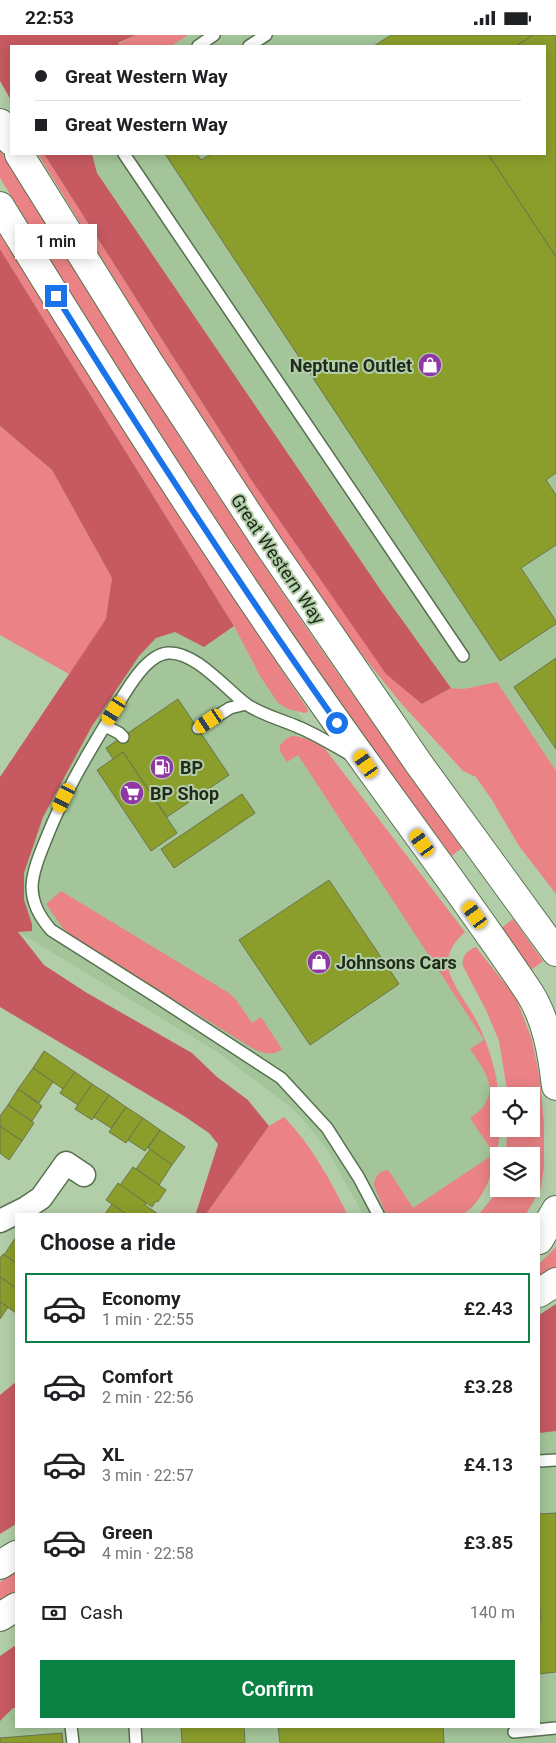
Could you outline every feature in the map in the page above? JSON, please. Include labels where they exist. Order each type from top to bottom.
[{"type":"main road","points":[[0,123],[10,139]]},
{"type":"main road","name":"Great Western Way","points":[[20,155],[148,361],[269,547],[420,764],[556,952]]},
{"type":"main road","points":[[0,206],[108,380],[233,571],[366,764],[534,999],[546,1031],[556,1086]]},
{"type":"main road","points":[[540,1238],[556,1210]]},
{"type":"main road","points":[[540,1292],[556,1282]]},
{"type":"main road","points":[[0,1565],[15,1556]]},
{"type":"main road","points":[[0,1617],[15,1608]]},
{"type":"street","points":[[17,1213],[41,1198],[66,1163],[84,1175]]},
{"type":"street","points":[[0,1221],[15,1214]]},
{"type":"lane","points":[[199,45],[214,35]]},
{"type":"lane","points":[[251,45],[266,35]]},
{"type":"lane","points":[[125,155],[463,656]]},
{"type":"lane","points":[[366,764],[300,727],[263,713],[246,704],[191,658],[179,653],[167,653],[158,656],[134,680],[80,767],[56,814],[36,863],[32,884],[33,897],[43,921],[51,931],[281,1078],[327,1128],[345,1154],[377,1213]]},
{"type":"lane","points":[[198,729],[230,708],[246,704]]},
{"type":"lane","points":[[105,726],[123,737]]},
{"type":"lane","points":[[540,1461],[556,1459]]},
{"type":"lane","points":[[72,1728],[73,1743]]},
{"type":"lane","points":[[135,1728],[136,1743]]},
{"type":"lane","points":[[514,1732],[556,1728]]},
{"type":"shaded area","points":[[0,35],[136,35],[118,43],[119,45],[10,45],[10,98],[0,81]]},
{"type":"shaded area","points":[[136,35],[188,35],[173,45],[118,44]]},
{"type":"shaded area","name":"Neptune Outlet","points":[[137,35],[556,35],[556,771],[497,682],[463,689],[451,688],[382,592],[97,173],[92,155],[546,155],[546,45],[122,45]]},
{"type":"shaded area","points":[[0,149],[137,371],[244,535],[325,655],[462,848],[449,858],[340,703],[201,498],[90,324],[0,178]]},
{"type":"shaded area","points":[[39,155],[45,155],[248,475],[422,704],[451,688],[463,689],[497,682],[556,771],[556,894],[519,846],[476,777],[463,771],[400,702],[343,631],[267,520],[181,388]]},
{"type":"shaded area","points":[[45,155],[92,155],[97,173],[382,592],[451,688],[422,704],[386,674],[250,478]]},
{"type":"shaded area","points":[[0,234],[180,518],[308,712],[304,713],[288,709],[278,703],[260,676],[234,626],[0,249]]},
{"type":"shaded area","points":[[0,249],[234,626],[204,647],[175,632],[156,638],[139,656],[92,726],[43,817],[24,873],[24,900],[32,924],[32,931],[18,932],[44,965],[87,993],[192,1053],[217,1077],[248,1100],[269,1126],[207,1213],[196,1213],[218,1144],[209,1133],[184,1116],[0,1007],[0,777],[106,619],[112,578],[52,470],[0,426]]},
{"type":"shaded area","points":[[0,426],[52,470],[112,578],[107,619],[69,674],[0,635]]},
{"type":"shaded area","points":[[147,608],[204,647],[234,626],[339,768],[465,932],[454,943],[449,954],[448,965],[451,977],[476,1020],[497,1076],[497,1087],[490,1087],[490,1137],[499,1137],[499,1141],[498,1147],[490,1147],[490,1177],[487,1184],[475,1204],[463,1213],[362,1213],[328,1151],[292,1108],[219,1053],[0,921],[0,849]]},
{"type":"shaded area","points":[[292,736],[310,740],[326,750],[465,932],[455,942],[451,950],[448,959],[449,971],[454,985],[484,1036],[491,1056],[498,1087],[490,1087],[490,1137],[499,1137],[498,1147],[490,1148],[470,1118],[480,1110],[486,1102],[489,1093],[487,1076],[470,1049],[484,1040],[298,755],[287,762],[280,751],[280,745]]},
{"type":"shaded area","points":[[61,891],[229,993],[252,1023],[261,1017],[282,1049],[271,1054],[252,1048],[70,935],[46,904]]},
{"type":"shaded area","points":[[513,919],[543,961],[530,971],[500,929]]},
{"type":"shaded area","points":[[476,947],[516,998],[532,1040],[540,1080],[544,1124],[544,1167],[540,1190],[540,1147],[506,1147],[507,1137],[540,1137],[540,1087],[507,1087],[499,1041],[486,1010],[463,966],[465,954]]},
{"type":"shaded area","points":[[284,1117],[294,1128],[319,1163],[346,1213],[207,1213],[269,1126]]},
{"type":"shaded area","points":[[490,1157],[490,1174],[482,1194],[475,1204],[464,1213],[386,1213],[374,1186],[379,1174],[386,1170],[389,1171],[413,1208]]},
{"type":"shaded area","points":[[493,1197],[536,1197],[527,1213],[480,1213]]},
{"type":"shaded area","points":[[556,1247],[556,1272],[540,1280],[540,1263]]},
{"type":"shaded area","points":[[556,1304],[556,1431],[540,1433],[540,1314]]},
{"type":"shaded area","points":[[15,1383],[15,1525],[0,1534],[0,1395]]},
{"type":"shaded area","points":[[556,1431],[556,1743],[0,1743],[0,1721],[13,1708],[15,1708],[15,1728],[540,1728],[540,1433]]},
{"type":"shaded area","points":[[15,1573],[15,1592],[0,1602],[0,1582]]},
{"type":"shaded area","points":[[15,1646],[15,1708],[0,1721],[0,1656]]},
{"type":"building","points":[[391,35],[533,35],[518,45],[376,45]]},
{"type":"building","points":[[533,35],[556,35],[556,257],[489,155],[546,155],[546,45],[518,45]]},
{"type":"building","name":"Neptune Outlet","points":[[166,155],[198,155],[201,160],[209,155],[489,155],[556,257],[556,473],[546,480],[556,495],[556,545],[521,568],[556,621],[556,624],[500,661]]},
{"type":"building","points":[[556,658],[556,749],[514,687]]},
{"type":"building","points":[[178,699],[229,775],[167,817],[123,752],[113,759],[106,748]]},
{"type":"building","name":"BP Shop","points":[[123,752],[177,833],[151,851],[97,770]]},
{"type":"building","points":[[242,794],[255,813],[174,868],[161,849]]},
{"type":"building","name":"Johnsons Cars","points":[[329,880],[399,984],[310,1045],[239,940]]},
{"type":"building","points":[[44,1051],[75,1072],[63,1089],[33,1068]]},
{"type":"building","points":[[33,1068],[53,1082],[39,1103],[18,1089]]},
{"type":"building","points":[[75,1072],[92,1084],[78,1105],[60,1093]]},
{"type":"building","points":[[92,1084],[109,1095],[92,1120],[75,1109]]},
{"type":"building","points":[[18,1089],[42,1106],[32,1121],[8,1105]]},
{"type":"building","points":[[109,1095],[126,1107],[111,1128],[94,1117]]},
{"type":"building","points":[[8,1105],[34,1123],[22,1141],[0,1126],[0,1116]]},
{"type":"building","points":[[126,1107],[143,1118],[126,1143],[109,1132]]},
{"type":"building","points":[[143,1118],[160,1130],[145,1151],[128,1140]]},
{"type":"building","points":[[0,1126],[22,1141],[9,1160],[0,1153]]},
{"type":"building","points":[[160,1130],[185,1147],[172,1165],[148,1148]]},
{"type":"building","points":[[150,1149],[172,1165],[159,1185],[136,1169]]},
{"type":"building","points":[[133,1167],[166,1190],[152,1207],[120,1185]]},
{"type":"building","points":[[118,1183],[157,1213],[125,1213],[106,1200]]},
{"type":"building","points":[[112,1204],[125,1213],[106,1213]]},
{"type":"building","points":[[15,1238],[15,1262],[4,1255]]},
{"type":"building","points":[[3,1254],[15,1262],[15,1287],[0,1277],[0,1258]]},
{"type":"building","points":[[0,1277],[15,1287],[15,1312],[0,1302]]},
{"type":"building","points":[[0,1302],[8,1307],[0,1319]]},
{"type":"building","points":[[556,1513],[556,1672],[540,1674],[541,1622],[540,1514]]},
{"type":"building","points":[[181,1728],[244,1728],[245,1743],[182,1743]]},
{"type":"building","points":[[278,1728],[443,1728],[444,1743],[280,1743]]},
{"type":"building","points":[[62,1733],[63,1743],[0,1743],[0,1738]]},
{"type":"place","name":"Neptune Outlet","points":[[430,365]]},
{"type":"place","name":"BP","points":[[162,767]]},
{"type":"place","name":"BP Shop","points":[[132,793]]},
{"type":"place","name":"Johnsons Cars","points":[[319,962]]},
{"type":"route","points":[[56,296],[108,380],[233,571],[337,723]]}]
